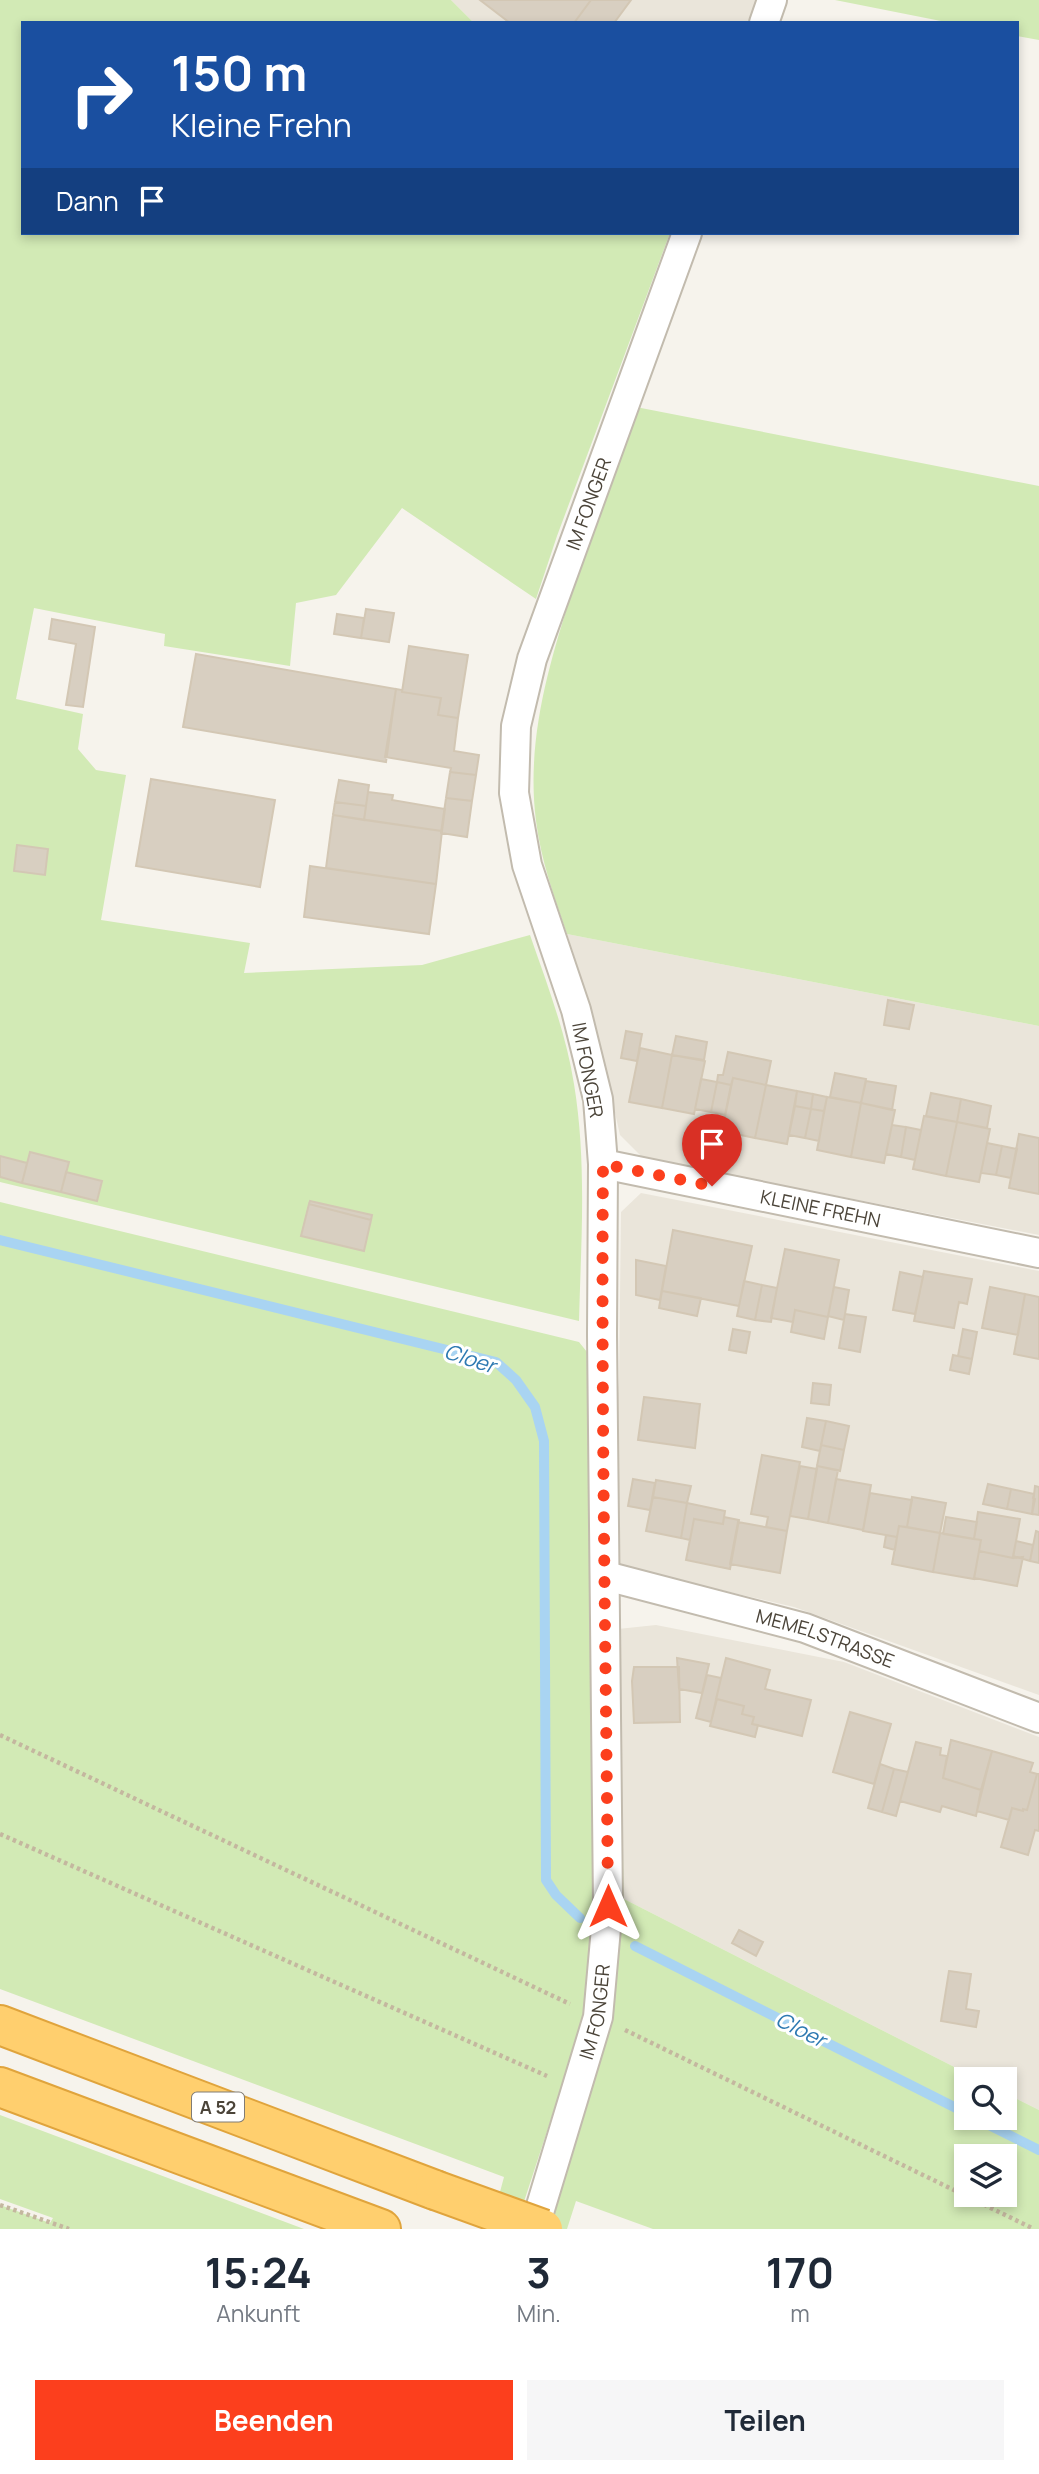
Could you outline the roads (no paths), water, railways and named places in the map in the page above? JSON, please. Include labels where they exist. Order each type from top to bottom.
[{"type":"highway","name":"A 52","points":[[0,2025],[543,2229]]},
{"type":"highway","points":[[0,2087],[381,2229]]},
{"type":"street","points":[[765,21],[772,0]]},
{"type":"street","name":"IM FONGER","points":[[534,2229],[598,2017],[608,1906],[602,1335],[603,1164],[598,1099],[576,1010],[527,865],[514,793],[516,726],[532,659],[686,235]]},
{"type":"street","name":"KLEINE FREHN","points":[[603,1164],[1039,1253]]},
{"type":"street","name":"MEMELSTRASSE","points":[[606,1576],[805,1628],[1039,1718]]},
{"type":"waterway","name":"Cloer","points":[[0,1240],[496,1362],[516,1380],[535,1407],[544,1441],[546,1880],[556,1895],[580,1918]]},
{"type":"waterway","name":"Cloer","points":[[635,1946],[954,2107]]},
{"type":"waterway","name":"Cloer","points":[[999,2130],[1039,2150]]}]
